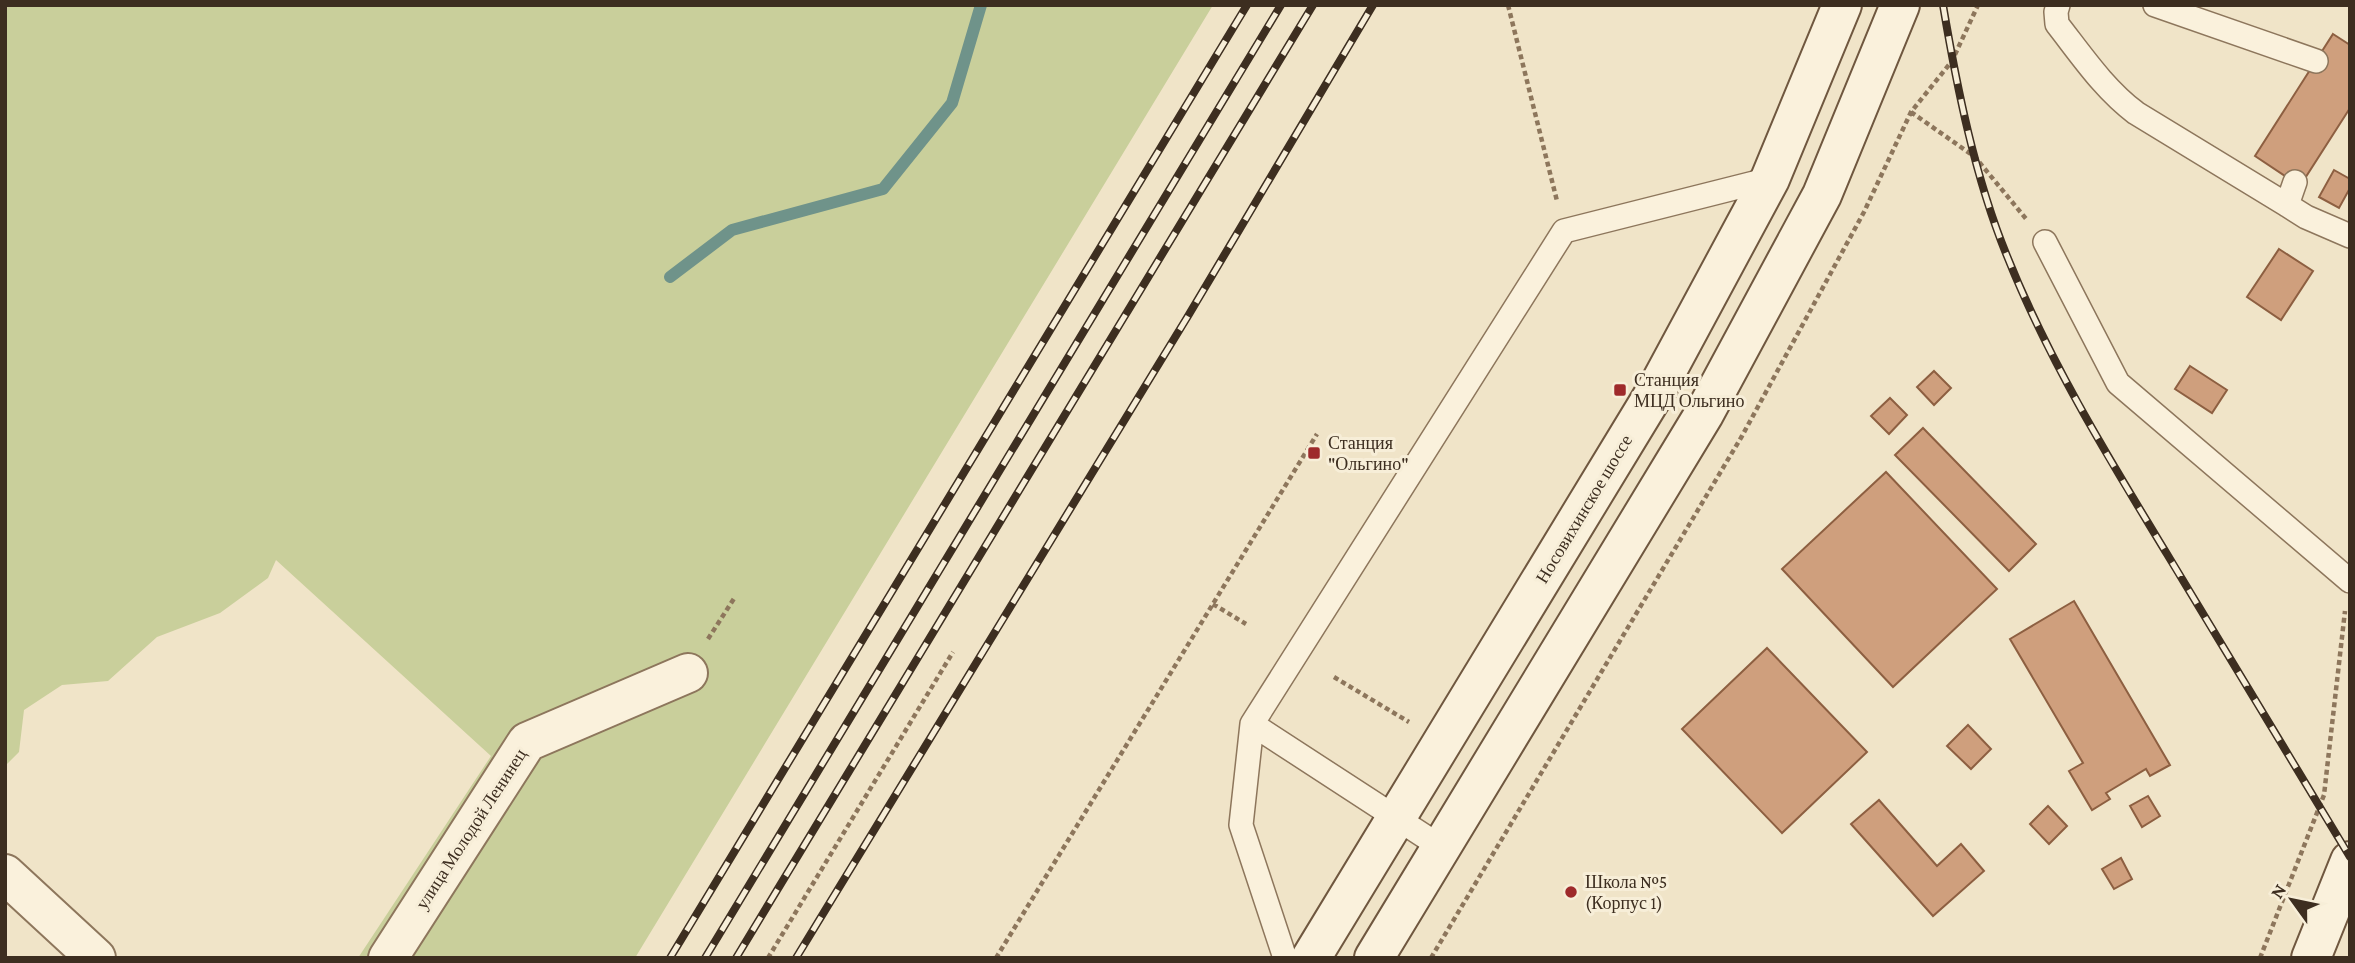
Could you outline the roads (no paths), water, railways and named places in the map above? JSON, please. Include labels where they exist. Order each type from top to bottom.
[{"type":"main road","name":"Носовихинское шоссе","points":[[1311,958],[1657,389],[1770,179],[1842,5]]},
{"type":"main road","points":[[1374,958],[1704,415],[1822,195],[1900,5]]},
{"type":"main road","name":"улица Молодой Ленинец","points":[[388,958],[527,741],[688,673]]},
{"type":"main road","points":[[2311,958],[2350,861]]},
{"type":"main road","points":[[5,874],[96,958]]},
{"type":"lane","points":[[2058,5],[2057,24],[2119,100],[2306,217],[2350,236]]},
{"type":"lane","points":[[2155,5],[2316,61]]},
{"type":"lane","points":[[1285,958],[1241,825],[1252,724],[1564,231],[1770,179]]},
{"type":"lane","points":[[2287,205],[2295,182]]},
{"type":"lane","points":[[2045,242],[2118,383],[2349,581]]},
{"type":"lane","points":[[1252,724],[1441,847]]},
{"type":"waterway","points":[[670,277],[732,230],[883,189],[952,103],[981,5]]},
{"type":"railway","points":[[670,958],[1247,5]]},
{"type":"railway","points":[[705,958],[1281,5]]},
{"type":"railway","points":[[736,958],[1313,5]]},
{"type":"railway","points":[[796,958],[1188,316],[1373,5]]},
{"type":"railway","points":[[1943,5],[1961,100],[1985,196],[2007,256],[2041,333],[2123,481],[2350,857]]},
{"type":"place","name":"Станция МЦД Ольгино","points":[[1620,390]]},
{"type":"place","name":"Станция \"Ольгино\"","points":[[1314,453]]},
{"type":"place","name":"Школа №5 (Корпус 1)","points":[[1571,892]]}]
